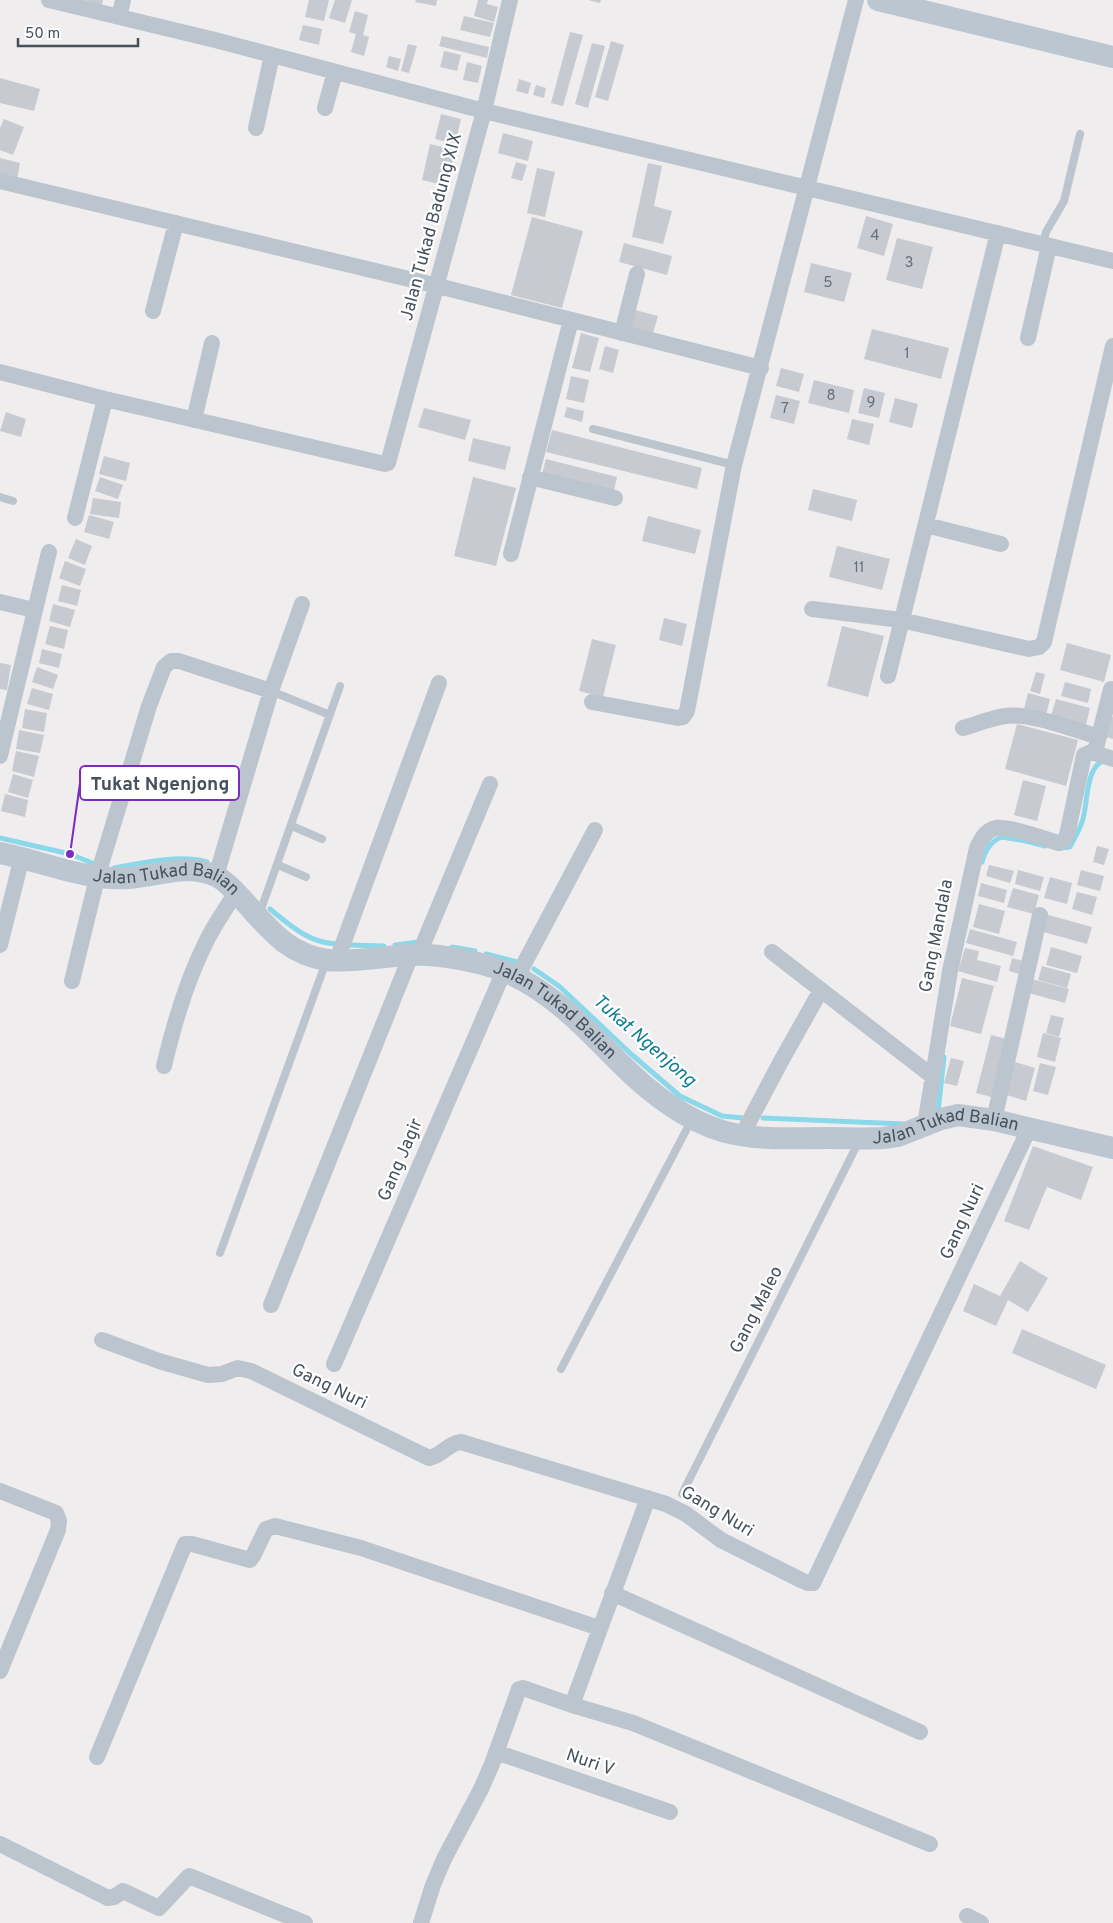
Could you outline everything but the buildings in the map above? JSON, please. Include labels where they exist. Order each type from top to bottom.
[{"type":"street","points":[[119,17],[123,0]]},
{"type":"street","name":"Jalan Tukad Badung XIX","points":[[194,420],[385,464],[388,463],[438,286],[484,110],[510,0]]},
{"type":"street","points":[[592,702],[678,718],[685,714],[734,465],[856,0]]},
{"type":"street","points":[[878,0],[1113,57]]},
{"type":"street","points":[[54,1],[484,110],[1113,262]]},
{"type":"street","points":[[256,128],[272,56]]},
{"type":"street","points":[[325,108],[335,72]]},
{"type":"street","points":[[0,181],[438,286],[761,368]]},
{"type":"street","points":[[153,311],[176,223]]},
{"type":"street","points":[[888,676],[998,233]]},
{"type":"street","points":[[1028,338],[1046,245]]},
{"type":"street","points":[[622,333],[636,274]]},
{"type":"street","points":[[511,554],[572,320]]},
{"type":"street","points":[[0,372],[194,420],[212,344]]},
{"type":"street","points":[[812,609],[901,620],[1029,649],[1035,649],[1042,645],[1113,346]]},
{"type":"street","points":[[75,518],[105,399]]},
{"type":"street","points":[[530,477],[615,498]]},
{"type":"street","points":[[926,524],[1001,544]]},
{"type":"street","points":[[0,756],[49,552]]},
{"type":"street","points":[[0,602],[34,610]]},
{"type":"street","points":[[216,876],[271,692],[302,604]]},
{"type":"street","points":[[72,981],[97,878],[149,706],[167,663],[179,661],[271,692]]},
{"type":"street","points":[[332,960],[439,683]]},
{"type":"street","points":[[1097,745],[1111,689]]},
{"type":"street","points":[[963,728],[1006,716],[1018,716],[1037,720],[1097,745],[1113,759]]},
{"type":"street","name":"Gang Mandala","points":[[925,1125],[950,971],[972,862],[980,842],[986,833],[995,828],[1005,828],[1059,843],[1064,841],[1067,835],[1084,755],[1097,745]]},
{"type":"street","points":[[271,1305],[415,954],[490,784]]},
{"type":"street","points":[[506,972],[595,830]]},
{"type":"street","name":"Jalan Tukad Balian","points":[[0,853],[22,857],[97,878],[128,878],[170,870],[202,872],[216,876],[236,892],[274,935],[291,948],[305,954],[332,960],[415,954],[457,960],[506,972],[550,998],[569,1012],[641,1083],[692,1119],[720,1130],[742,1135],[786,1139],[859,1139],[898,1136],[941,1118],[958,1115],[994,1120],[1113,1148]]},
{"type":"street","points":[[0,945],[22,857]]},
{"type":"street","points":[[164,1066],[176,1018],[188,982],[207,940],[236,892]]},
{"type":"street","points":[[994,1120],[1040,916]]},
{"type":"street","points":[[772,952],[932,1076]]},
{"type":"street","name":"Gang Jagir","points":[[401,1187],[506,972]]},
{"type":"street","name":"Gang Jagir","points":[[334,1364],[506,972]]},
{"type":"street","points":[[742,1135],[821,990]]},
{"type":"street","name":"Gang Nuri","points":[[102,1340],[159,1361],[208,1375],[222,1374],[238,1368],[250,1371],[429,1458],[435,1457],[454,1442],[461,1442],[648,1498],[686,1514],[721,1540],[752,1556],[808,1583],[814,1582],[1029,1128]]},
{"type":"street","points":[[0,1491],[56,1513],[59,1521],[58,1530],[0,1671]]},
{"type":"street","points":[[572,1705],[648,1498]]},
{"type":"street","points":[[97,1757],[185,1544],[192,1544],[250,1560],[254,1556],[266,1529],[275,1526],[361,1548],[599,1628]]},
{"type":"street","points":[[612,1593],[920,1732]]},
{"type":"street","points":[[422,1923],[433,1885],[444,1858],[481,1789],[518,1689],[523,1688],[633,1723],[930,1844]]},
{"type":"street","name":"Nuri V","points":[[496,1752],[670,1812]]},
{"type":"street","points":[[0,1844],[108,1898],[124,1891],[159,1908],[190,1876],[305,1923]]},
{"type":"lane","points":[[1046,245],[1046,232],[1064,201],[1080,134]]},
{"type":"lane","points":[[593,430],[734,465]]},
{"type":"lane","points":[[0,497],[13,501]]},
{"type":"lane","points":[[258,917],[292,826],[340,686]]},
{"type":"lane","points":[[271,692],[330,715]]},
{"type":"lane","points":[[292,826],[322,839]]},
{"type":"lane","points":[[278,865],[306,877]]},
{"type":"lane","points":[[220,1252],[332,960]]},
{"type":"lane","points":[[561,1369],[692,1119]]},
{"type":"lane","name":"Gang Maleo","points":[[682,1494],[859,1139]]},
{"type":"waterway","points":[[1061,848],[1070,847],[1078,832],[1084,815],[1090,779],[1097,765],[1103,761]]},
{"type":"waterway","points":[[982,862],[989,847],[994,841],[1002,837],[1045,846]]},
{"type":"waterway","name":"Tukat Ngenjong","points":[[0,838],[70,854],[92,863]]},
{"type":"waterway","name":"Tukat Ngenjong","points":[[114,868],[172,859],[207,862]]},
{"type":"waterway","name":"Tukat Ngenjong","points":[[270,909],[309,937],[337,944]]},
{"type":"waterway","name":"Tukat Ngenjong","points":[[395,945],[419,942]]},
{"type":"waterway","name":"Tukat Ngenjong","points":[[349,945],[384,946]]},
{"type":"waterway","name":"Tukat Ngenjong","points":[[452,947],[475,951]]},
{"type":"waterway","name":"Tukat Ngenjong","points":[[486,954],[517,962]]},
{"type":"waterway","name":"Tukat Ngenjong","points":[[534,969],[559,986],[631,1054],[680,1096],[722,1116],[743,1118]]},
{"type":"waterway","points":[[937,1112],[944,1057]]},
{"type":"waterway","name":"Tukat Ngenjong","points":[[763,1118],[904,1124]]},
{"type":"place","name":"Tukat Ngenjong","points":[[70,854]]}]
